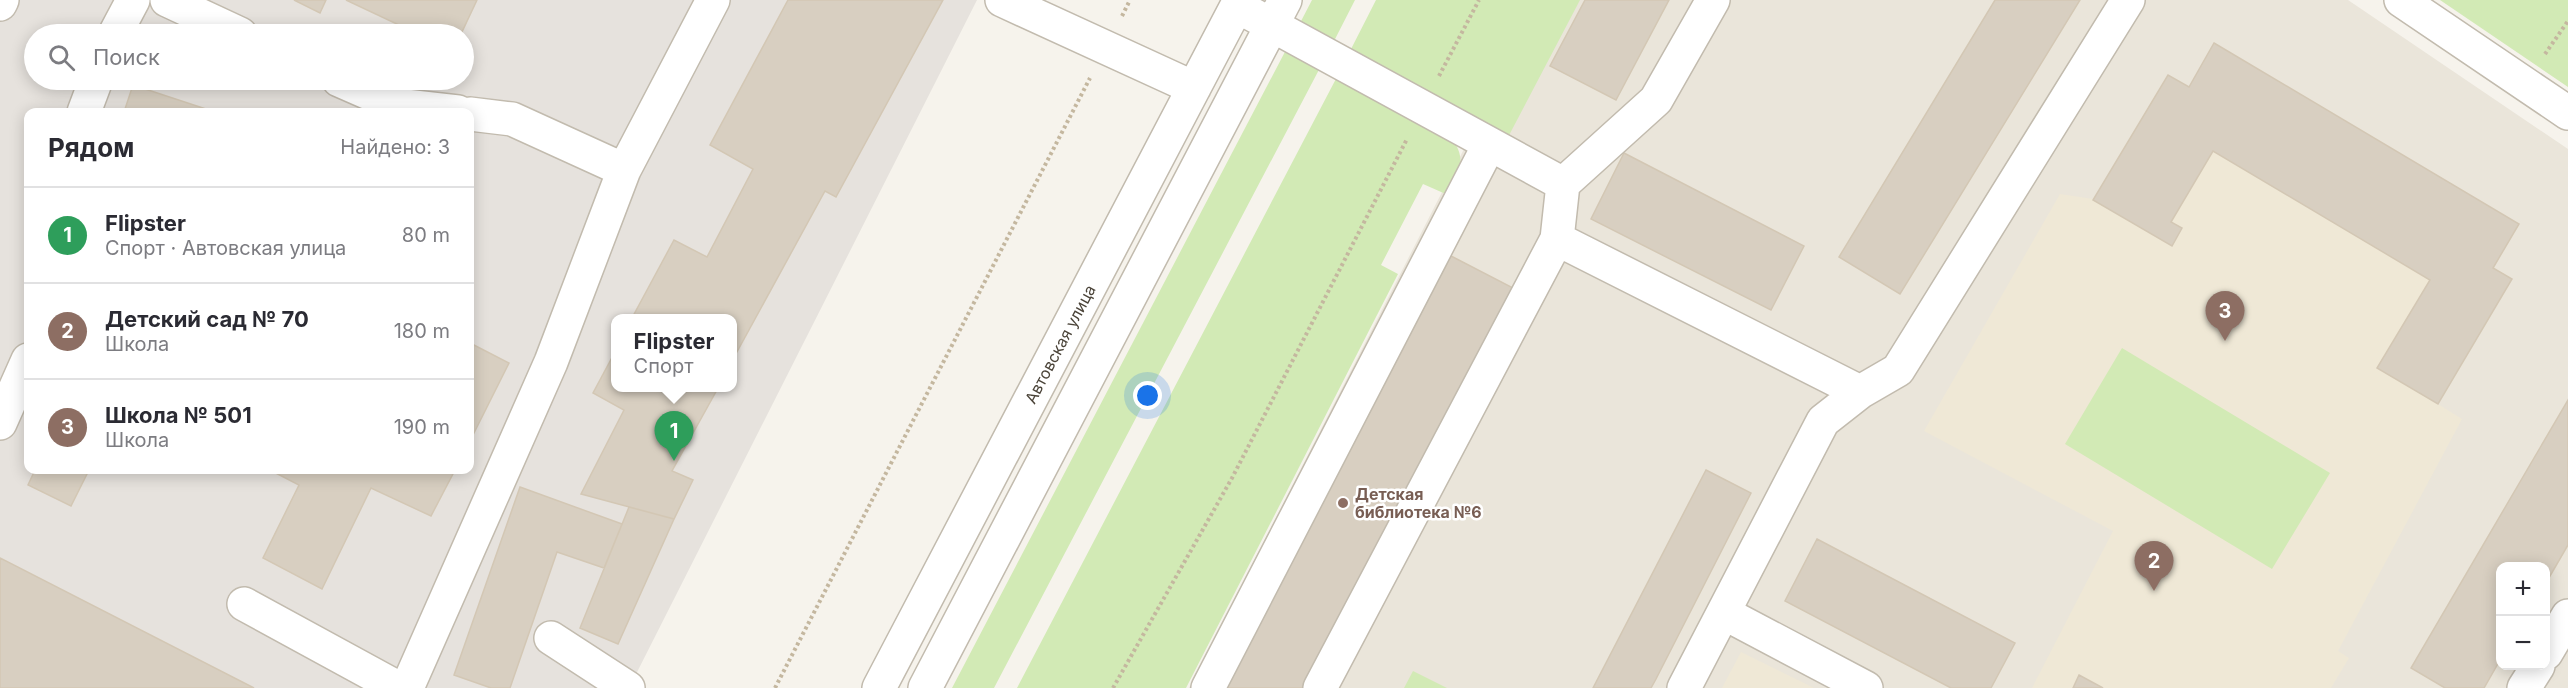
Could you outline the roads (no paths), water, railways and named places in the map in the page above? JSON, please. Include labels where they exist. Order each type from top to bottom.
[{"type":"street","points":[[120,24],[133,0]]},
{"type":"street","points":[[407,688],[551,362],[624,170],[712,0]]},
{"type":"street","points":[[1002,0],[1194,88]]},
{"type":"street","points":[[1320,688],[1557,239],[1563,184],[1656,100],[1713,0]]},
{"type":"street","points":[[1684,688],[1823,421],[1860,392],[1898,370],[2128,0]]},
{"type":"street","points":[[2401,0],[2568,113]]},
{"type":"street","points":[[177,2],[220,24]]},
{"type":"street","points":[[1239,3],[1278,12],[1423,108],[1563,184]]},
{"type":"street","name":"Автовская улица","points":[[879,688],[1239,3]]},
{"type":"street","points":[[925,688],[1278,12]]},
{"type":"street","points":[[86,108],[92,90]]},
{"type":"street","points":[[362,90],[396,105],[423,108]]},
{"type":"street","points":[[474,114],[512,119],[624,170]]},
{"type":"street","points":[[1208,688],[1489,145]]},
{"type":"street","points":[[1557,239],[1860,392]]},
{"type":"street","points":[[0,423],[24,369]]},
{"type":"street","points":[[243,604],[398,688]]},
{"type":"street","points":[[1724,613],[1866,688]]},
{"type":"street","points":[[2550,646],[2568,616]]},
{"type":"street","points":[[551,638],[628,688]]},
{"type":"street","points":[[2524,688],[2535,670]]},
{"type":"place","name":"Школа № 501","points":[[2225,341]]},
{"type":"place","name":"Flipster","points":[[674,461]]},
{"type":"place","name":"Детская библиотека №6","points":[[1343,503]]},
{"type":"place","name":"Детский сад № 70","points":[[2154,591]]}]
